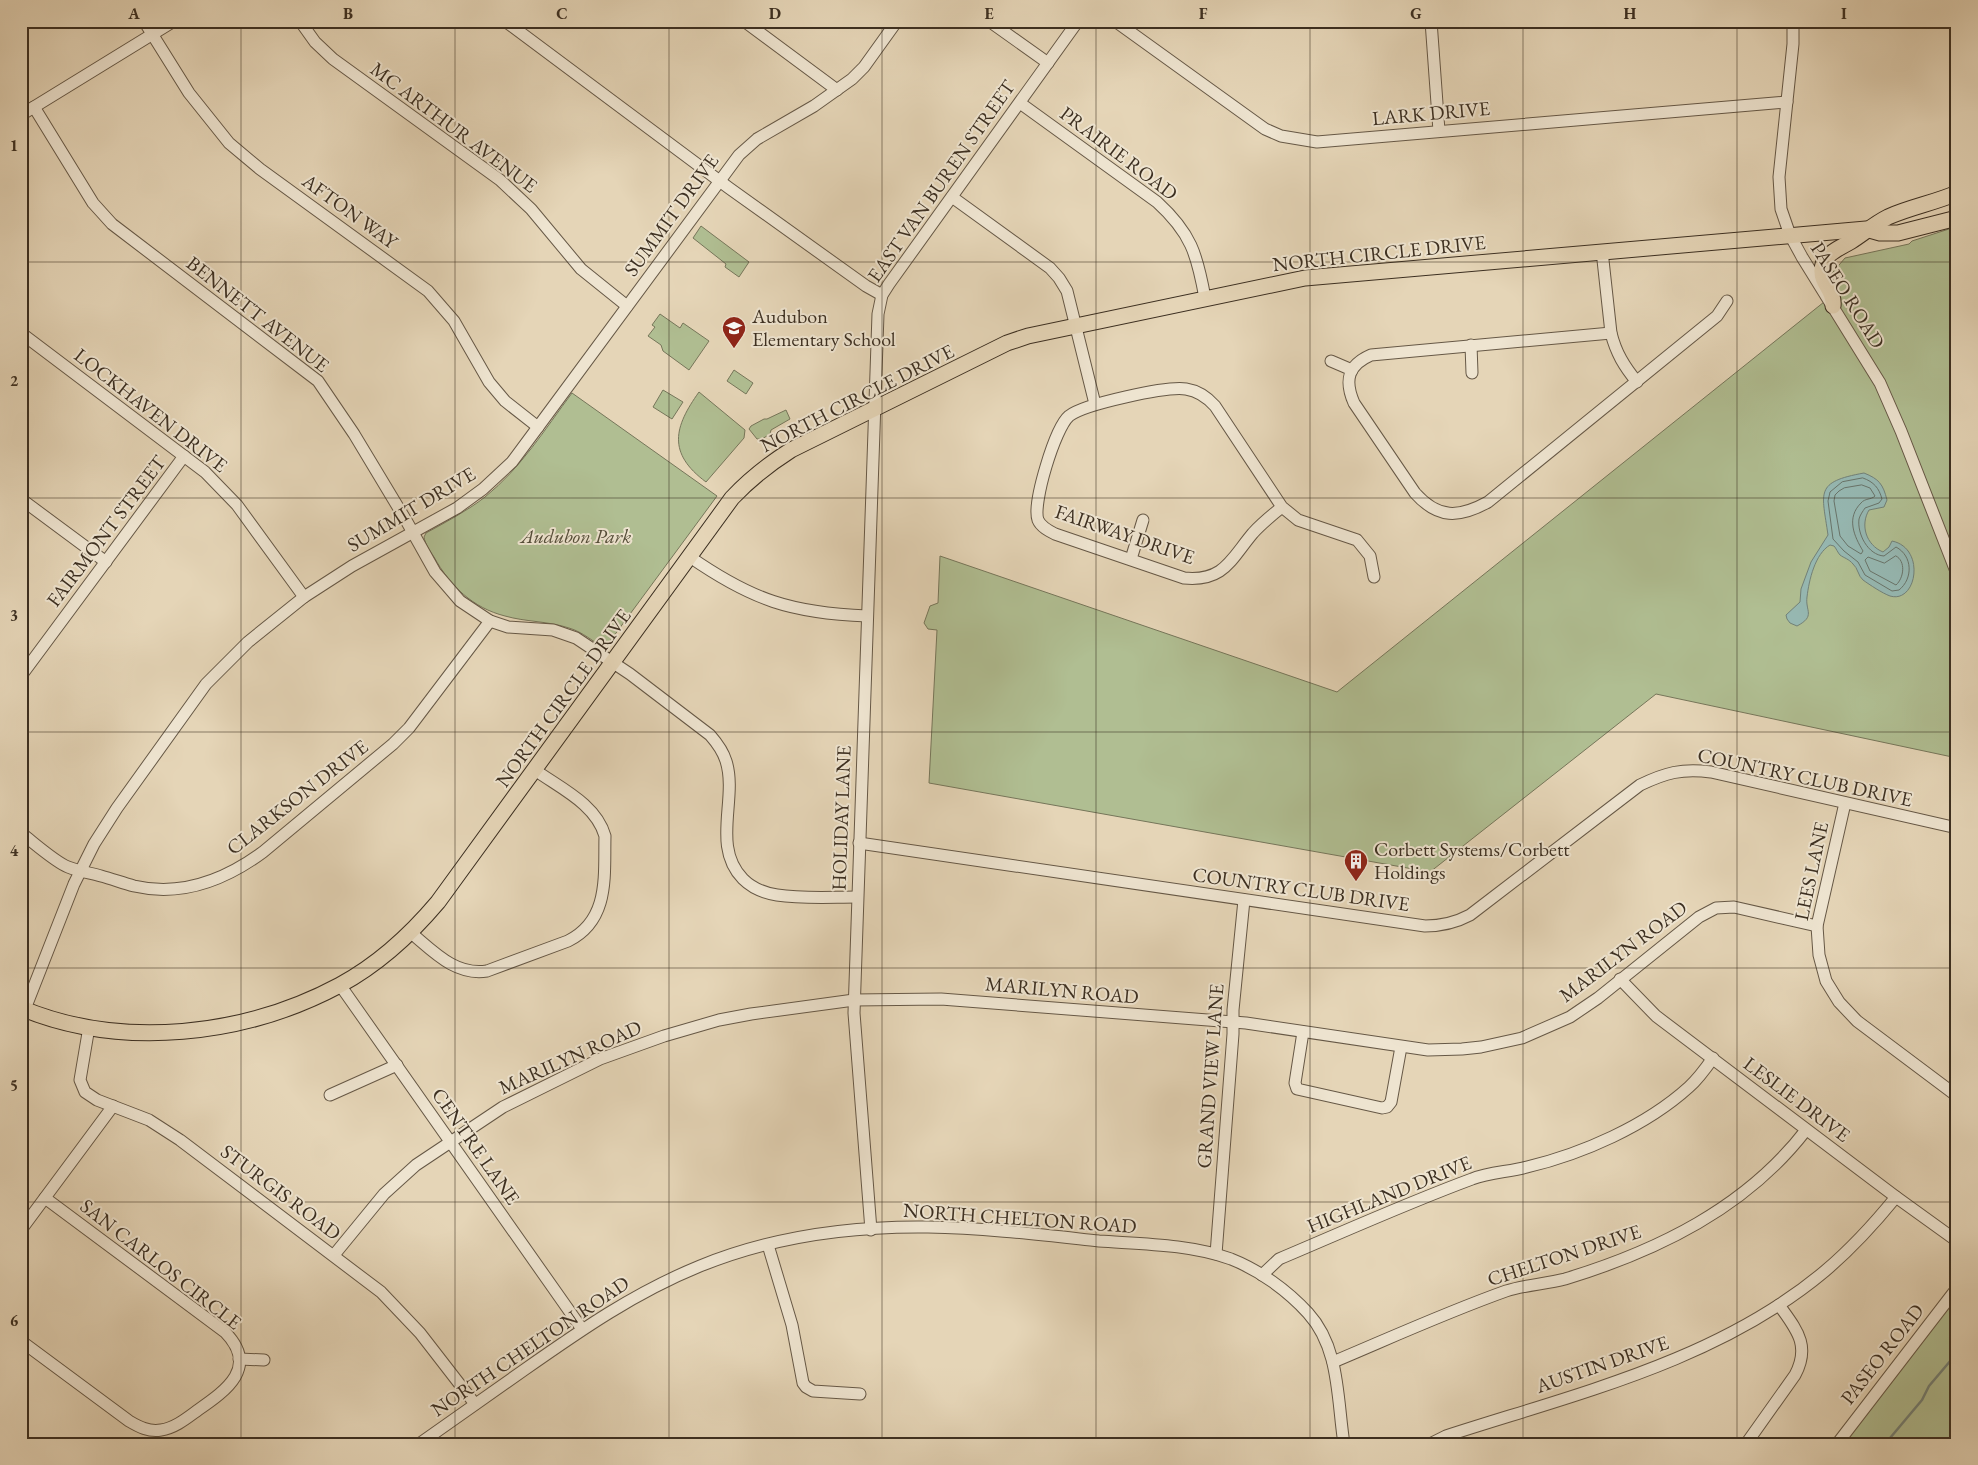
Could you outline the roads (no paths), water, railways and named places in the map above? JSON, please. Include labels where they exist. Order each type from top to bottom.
[{"type":"main road","name":"NORTH CIRCLE DRIVE","points":[[1866,229],[1899,213],[1957,194]]},
{"type":"main road","name":"NORTH CIRCLE DRIVE","points":[[23,1008],[52,1018],[111,1031],[169,1032],[195,1030],[247,1021],[283,1011],[340,985],[384,955],[410,932],[438,902],[614,663],[732,498],[749,481],[768,465],[791,450],[1007,343],[1028,336],[1305,278],[1866,229],[1880,233],[1898,233],[1957,218]]},
{"type":"main road","points":[[1833,306],[1834,298],[1823,277],[1824,262],[1835,249],[1850,242],[1866,229]]},
{"type":"street","name":"AFTON WAY","points":[[144,21],[189,93],[229,143],[260,169],[432,296],[454,321],[489,382],[510,405],[538,427]]},
{"type":"street","points":[[21,115],[174,21]]},
{"type":"street","name":"MC ARTHUR AVENUE","points":[[300,21],[315,42],[333,58],[512,190],[542,222],[581,269],[627,306]]},
{"type":"street","points":[[505,21],[719,180],[866,286],[882,295]]},
{"type":"street","points":[[744,21],[836,90]]},
{"type":"street","name":"SUMMIT DRIVE","points":[[23,1008],[80,870],[94,844],[117,808],[206,684],[254,637],[304,597],[352,566],[457,508],[483,489],[512,462],[739,155],[757,139],[814,106],[864,67],[897,21]]},
{"type":"street","points":[[989,21],[1048,63]]},
{"type":"street","name":"EAST VAN BUREN STREET","points":[[874,408],[878,314],[882,295],[1078,21]]},
{"type":"street","name":"LARK DRIVE","points":[[1115,21],[1265,128],[1281,136],[1317,142],[1787,102]]},
{"type":"street","points":[[1341,21],[1372,21]]},
{"type":"street","points":[[1431,21],[1439,131]]},
{"type":"street","name":"PASEO ROAD","points":[[1793,21],[1793,44],[1779,177],[1781,209],[1790,235],[1880,383],[1957,574]]},
{"type":"street","name":"PRAIRIE ROAD","points":[[1020,103],[1157,202],[1172,215],[1192,246],[1199,267],[1205,298]]},
{"type":"street","name":"BENNETT AVENUE","points":[[34,107],[93,203],[112,224],[318,382],[354,434],[428,561],[444,584],[460,601],[490,621],[508,627],[554,630],[584,642],[697,725],[717,744],[728,770],[726,831],[729,856],[733,866],[746,882],[755,888],[776,895],[857,897]]},
{"type":"street","points":[[952,197],[1050,268],[1060,278],[1067,291],[1095,404]]},
{"type":"street","points":[[1602,251],[1611,333],[1620,360],[1637,382]]},
{"type":"street","points":[[1611,333],[1371,355],[1357,363],[1352,370],[1348,386],[1354,403],[1415,493],[1430,507],[1449,514],[1468,511],[1488,502],[1637,382],[1718,316],[1727,300]]},
{"type":"street","name":"LOCKHAVEN DRIVE","points":[[21,333],[205,472],[237,505],[304,597]]},
{"type":"street","points":[[1471,345],[1472,373]]},
{"type":"street","points":[[1331,361],[1352,370]]},
{"type":"street","name":"FAIRWAY DRIVE","points":[[1282,507],[1254,532],[1224,569],[1208,578],[1184,578],[1055,534],[1034,524],[1037,499],[1057,433],[1068,417],[1095,404],[1174,388],[1186,389],[1201,394],[1215,406],[1282,507],[1298,520],[1357,540],[1370,556],[1374,577]]},
{"type":"street","name":"HOLIDAY LANE","points":[[871,1230],[854,1000],[874,408]]},
{"type":"street","name":"FAIRMONT STREET","points":[[23,669],[106,562],[184,456]]},
{"type":"street","points":[[21,499],[106,562]]},
{"type":"street","points":[[1131,559],[1143,520]]},
{"type":"street","points":[[690,557],[727,582],[764,599],[792,608],[822,614],[867,616]]},
{"type":"street","name":"CLARKSON DRIVE","points":[[21,833],[66,867],[134,886],[158,889],[207,883],[245,865],[263,852],[404,734],[425,709],[490,621]]},
{"type":"street","points":[[410,932],[453,966],[461,970],[477,973],[568,941],[591,924],[601,904],[605,836],[603,827],[593,812],[585,805],[535,770]]},
{"type":"street","name":"COUNTRY CLUB DRIVE","points":[[859,844],[1425,926],[1450,924],[1470,915],[1640,785],[1674,772],[1686,770],[1710,772],[1957,828]]},
{"type":"street","name":"LEES LANE","points":[[1845,803],[1817,926],[1822,968],[1826,981],[1839,1002],[1868,1030],[1957,1096]]},
{"type":"street","name":"GRAND VIEW LANE","points":[[1216,1254],[1244,900]]},
{"type":"street","name":"MARILYN ROAD","points":[[334,1255],[384,1194],[416,1165],[503,1107],[566,1074],[600,1059],[664,1036],[751,1014],[854,1000],[899,998],[968,1001],[1233,1022],[1401,1047],[1428,1050],[1462,1049],[1488,1046],[1522,1038],[1570,1017],[1598,998],[1699,916],[1716,908],[1734,907],[1817,926]]},
{"type":"street","name":"LESLIE DRIVE","points":[[1620,979],[1656,1016],[1806,1130],[1957,1241]]},
{"type":"street","name":"CENTRE LANE","points":[[340,985],[582,1329]]},
{"type":"street","name":"STURGIS ROAD","points":[[89,1027],[81,1070],[82,1087],[90,1097],[149,1120],[180,1140],[368,1280],[395,1305],[435,1352],[475,1404]]},
{"type":"street","points":[[1304,1032],[1295,1083],[1297,1089],[1382,1108],[1387,1107],[1392,1102],[1401,1047]]},
{"type":"street","name":"HIGHLAND DRIVE","points":[[1262,1275],[1279,1259],[1474,1178],[1545,1163],[1609,1138],[1654,1113],[1679,1096],[1701,1075],[1713,1058]]},
{"type":"street","points":[[330,1095],[397,1065]]},
{"type":"street","points":[[21,1230],[113,1106]]},
{"type":"street","name":"CHELTON DRIVE","points":[[1333,1362],[1508,1290],[1544,1284],[1589,1271],[1620,1261],[1666,1241],[1712,1214],[1753,1185],[1781,1161],[1806,1130]]},
{"type":"street","name":"AUSTIN DRIVE","points":[[1430,1444],[1446,1436],[1638,1373],[1709,1344],[1779,1305],[1820,1276],[1860,1239],[1896,1197]]},
{"type":"street","name":"SAN CARLOS CIRCLE","points":[[21,1341],[128,1421],[137,1426],[156,1431],[176,1425],[224,1392],[238,1370],[239,1359],[232,1340],[225,1332],[45,1198]]},
{"type":"street","name":"NORTH CHELTON ROAD","points":[[420,1444],[582,1329],[618,1306],[661,1283],[732,1255],[768,1245],[821,1234],[927,1227],[1185,1248],[1216,1254],[1246,1266],[1282,1290],[1307,1312],[1326,1341],[1333,1362],[1344,1444]]},
{"type":"street","points":[[768,1245],[792,1325],[803,1383],[813,1391],[860,1394]]},
{"type":"street","name":"PASEO ROAD","points":[[1837,1444],[1957,1288]]},
{"type":"street","points":[[1746,1444],[1796,1375],[1801,1364],[1803,1353],[1801,1342],[1797,1332],[1779,1305]]},
{"type":"street","points":[[239,1359],[264,1360]]},
{"type":"water","points":[[1864,473],[1880,483],[1887,500],[1884,507],[1869,510],[1865,522],[1866,534],[1872,545],[1883,552],[1892,541],[1903,546],[1910,554],[1913,564],[1914,574],[1911,584],[1906,592],[1899,596],[1887,595],[1863,580],[1855,566],[1840,555],[1834,546],[1830,545],[1820,555],[1811,575],[1807,597],[1808,616],[1797,626],[1790,623],[1786,615],[1800,602],[1801,589],[1811,562],[1828,535],[1824,508],[1825,491],[1836,480]]},
{"type":"waterway","points":[[1885,1444],[1922,1400],[1929,1386],[1957,1353]]},
{"type":"place","name":"Audubon Elementary School","points":[[734,349]]},
{"type":"place","name":"Corbett Systems/Corbett Holdings","points":[[1356,882]]},
{"type":"park label","name":"Audubon Park","points":[[576,536]]}]
